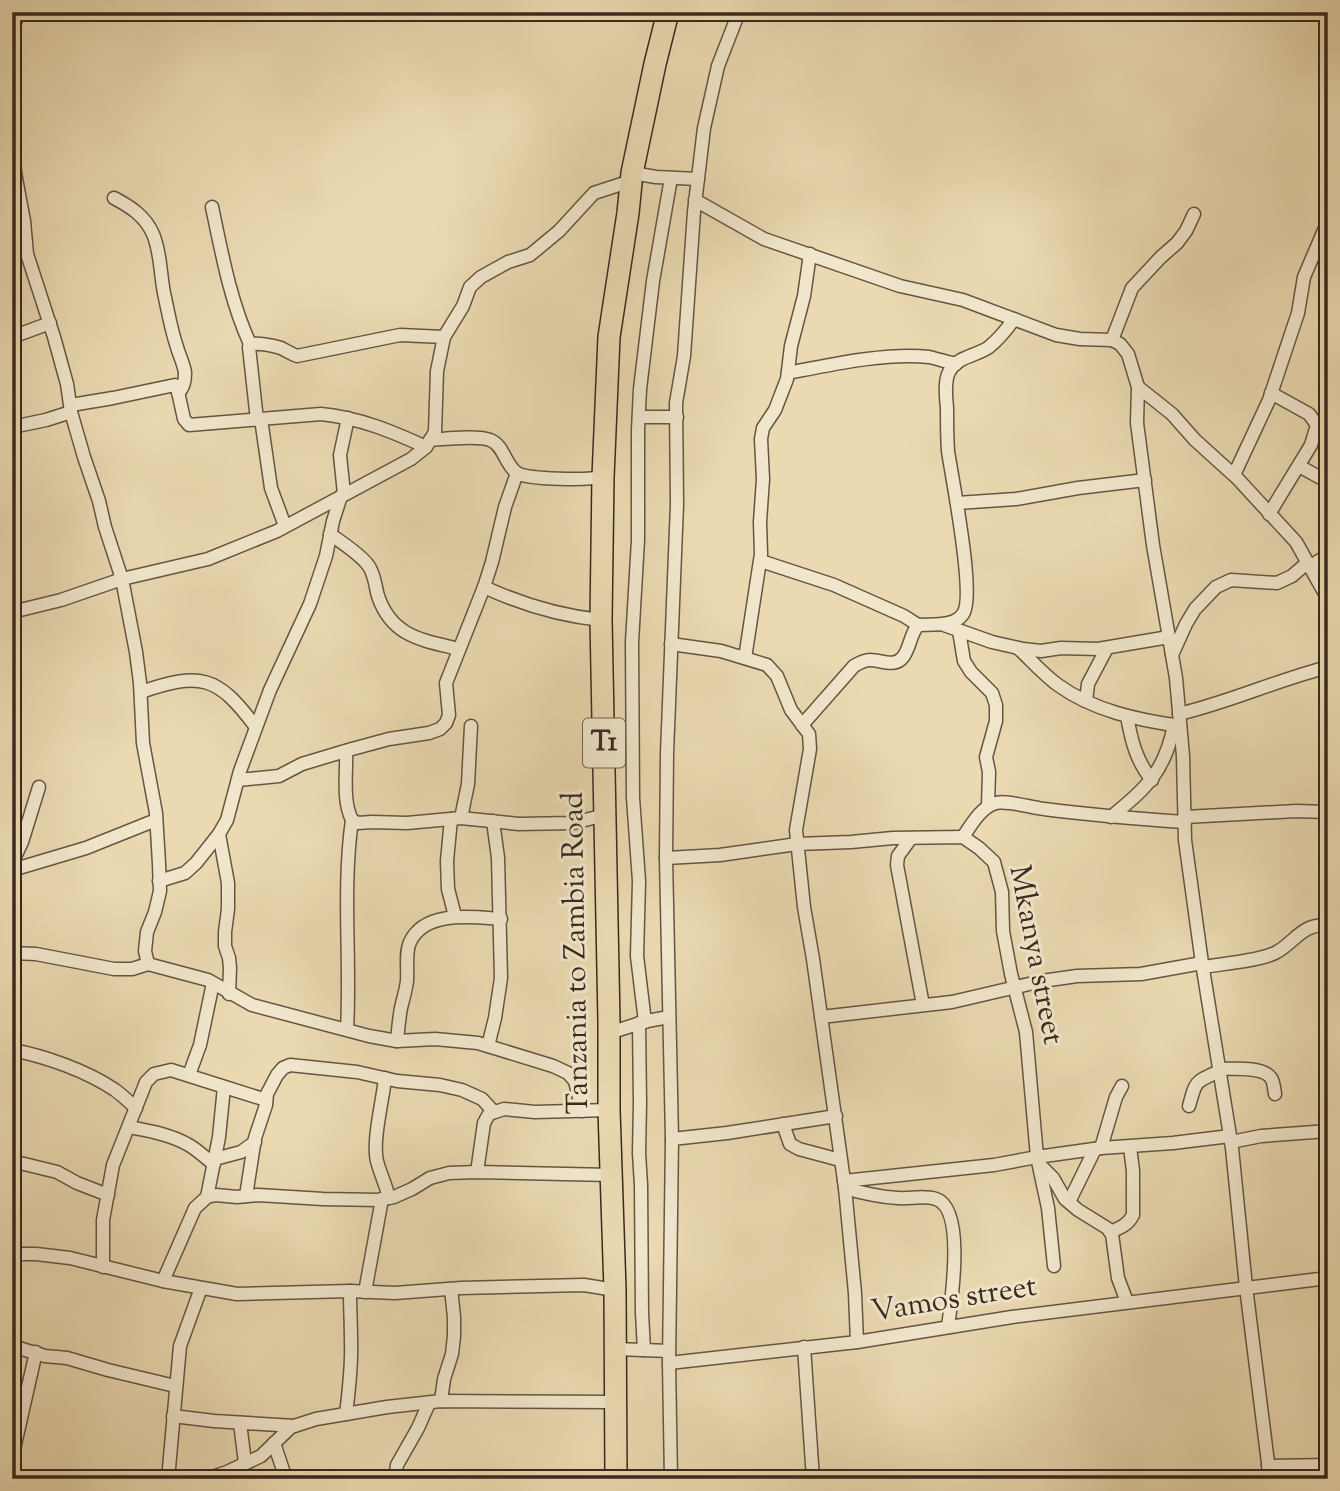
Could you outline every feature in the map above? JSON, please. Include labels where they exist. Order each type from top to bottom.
[{"type":"highway","name":"Tanzania to Zambia Road","points":[[616,1479],[617,1402],[601,620],[603,477],[610,337],[631,177],[668,12]]},
{"type":"street","points":[[12,34],[18,12]]},
{"type":"street","points":[[671,1479],[669,1357],[672,1139],[666,858],[667,753],[677,505],[677,403],[684,356],[695,200],[705,128],[718,66],[739,12]]},
{"type":"street","points":[[12,120],[15,173],[27,254],[68,384],[71,408],[122,579],[136,652],[143,743],[156,820],[160,891],[147,932],[145,951],[148,964]]},
{"type":"street","points":[[12,612],[61,600],[122,579],[208,559],[285,526],[411,458],[428,443],[435,432],[437,371],[444,337],[463,306],[470,287],[481,276],[508,262],[530,255],[559,232],[594,193],[631,177],[698,179]]},
{"type":"street","points":[[644,1350],[639,1153],[642,1022],[637,956],[639,881],[633,798],[632,642],[638,540],[640,390],[653,281],[671,178]]},
{"type":"street","points":[[114,198],[143,217],[153,233],[159,252],[163,290],[185,370],[185,383],[178,393]]},
{"type":"street","points":[[695,200],[764,239],[900,286],[963,300],[1056,335],[1112,340],[1128,354],[1138,387],[1138,423],[1153,545],[1176,678],[1185,840],[1202,965],[1231,1139],[1269,1473],[1328,1465]]},
{"type":"street","points":[[212,207],[229,286],[250,344],[271,488],[285,526]]},
{"type":"street","points":[[1112,340],[1132,288],[1177,243],[1194,214]]},
{"type":"street","points":[[1234,475],[1271,393],[1298,313],[1304,277],[1328,221]]},
{"type":"street","points":[[745,658],[761,561],[761,439],[763,428],[781,397],[788,373],[810,254]]},
{"type":"street","points":[[761,561],[834,585],[904,616],[918,625],[956,621],[964,613],[968,603],[957,503],[948,451],[946,382],[956,364],[988,348],[1002,336],[1014,319]]},
{"type":"street","points":[[12,337],[50,323]]},
{"type":"street","points":[[250,344],[281,348],[298,356],[400,335],[444,337]]},
{"type":"street","points":[[788,373],[880,358],[911,356],[956,364]]},
{"type":"street","points":[[12,427],[46,420],[71,408],[175,384],[188,425],[321,414],[348,418],[428,443],[450,438],[489,439],[496,444],[517,473],[528,476],[603,477]]},
{"type":"street","points":[[1138,387],[1172,414],[1296,542],[1328,600]]},
{"type":"street","points":[[1269,514],[1299,466],[1316,431],[1316,421],[1301,409],[1271,393]]},
{"type":"street","points":[[639,417],[677,416]]},
{"type":"street","points":[[159,881],[185,873],[219,834],[227,820],[256,726],[310,604],[326,556],[342,495],[340,455],[348,418]]},
{"type":"street","points":[[1299,466],[1328,482]]},
{"type":"street","points":[[238,780],[279,776],[302,764],[389,739],[429,733],[440,729],[446,723],[449,715],[446,683],[484,587],[517,473]]},
{"type":"street","points":[[957,503],[1016,499],[1078,488],[1145,481]]},
{"type":"street","points":[[330,534],[368,564],[383,607],[400,630],[459,649]]},
{"type":"street","points":[[1172,655],[1195,609],[1216,587],[1231,580],[1277,583],[1328,555]]},
{"type":"street","points":[[484,587],[523,603],[558,613],[601,620]]},
{"type":"street","points":[[941,623],[992,642],[1041,651],[1107,648],[1169,637]]},
{"type":"street","points":[[802,725],[854,666],[871,660],[896,663],[903,657],[918,625]]},
{"type":"street","points":[[959,631],[964,661],[992,693],[996,705],[996,721],[986,757],[989,772],[988,806]]},
{"type":"street","points":[[671,645],[721,651],[767,665],[776,676],[790,710],[810,734],[810,749],[796,830],[797,844],[803,907],[836,1116],[855,1293],[857,1342]]},
{"type":"street","points":[[1018,648],[1057,684],[1086,701],[1141,720],[1178,722],[1207,708],[1294,676],[1328,667]]},
{"type":"street","points":[[1086,701],[1088,684],[1107,648]]},
{"type":"street","points":[[141,692],[182,680],[204,680],[223,691],[242,708],[256,726]]},
{"type":"street","points":[[1127,716],[1136,754],[1152,780]]},
{"type":"street","points":[[1111,817],[1152,780],[1170,747],[1178,722]]},
{"type":"street","points":[[455,916],[448,889],[447,861],[456,818],[468,784],[471,726]]},
{"type":"street","points":[[346,751],[348,813],[352,820],[358,823],[407,823],[456,818],[519,824],[573,823],[605,815]]},
{"type":"street","points":[[12,863],[22,842],[40,787]]},
{"type":"street","points":[[666,858],[720,855],[797,844],[963,837],[988,806],[1000,802],[1111,817],[1185,820],[1296,811],[1328,812]]},
{"type":"street","points":[[12,870],[86,848],[156,820]]},
{"type":"street","points":[[347,1030],[347,869],[352,820]]},
{"type":"street","points":[[488,1046],[501,978],[498,858],[492,821]]},
{"type":"street","points":[[219,834],[228,883],[225,946],[230,968],[229,994]]},
{"type":"street","name":"Mkanya street","points":[[963,837],[994,862],[999,875],[1003,931],[1026,1032],[1038,1161],[1048,1208],[1055,1266]]},
{"type":"street","points":[[911,838],[898,856],[897,865],[923,1005]]},
{"type":"street","points":[[397,1041],[407,984],[408,951],[411,941],[421,929],[437,920],[455,916],[500,919]]},
{"type":"street","points":[[821,1017],[952,1002],[1042,981],[1077,976],[1141,974],[1272,954],[1310,926],[1328,926]]},
{"type":"street","points":[[12,953],[36,954],[114,969],[132,969],[148,964],[208,980],[252,1006],[369,1036],[397,1041],[462,1041],[488,1046],[568,1073],[575,1081],[582,1111]]},
{"type":"street","points":[[189,1076],[200,1045],[213,983]]},
{"type":"street","points":[[609,1033],[642,1022],[669,1017]]},
{"type":"street","points":[[12,1051],[30,1054],[86,1074],[115,1090],[136,1108]]},
{"type":"street","points":[[246,1196],[267,1094],[277,1075],[290,1065],[358,1072],[462,1090],[482,1099],[495,1112]]},
{"type":"street","points":[[103,1267],[103,1220],[113,1166],[146,1082],[154,1074],[171,1070],[266,1100]]},
{"type":"street","points":[[1189,1106],[1196,1084],[1220,1070],[1258,1070],[1268,1074],[1272,1079],[1275,1094]]},
{"type":"street","points":[[365,1292],[385,1199],[384,1178],[377,1160],[376,1143],[385,1078]]},
{"type":"street","points":[[1069,1202],[1098,1148],[1122,1086]]},
{"type":"street","points":[[207,1197],[221,1124],[224,1087]]},
{"type":"street","points":[[477,1172],[484,1123],[489,1114],[505,1109],[535,1112],[609,1110]]},
{"type":"street","points":[[672,1139],[836,1116]]},
{"type":"street","points":[[783,1125],[790,1144],[809,1153],[840,1160]]},
{"type":"street","points":[[129,1127],[175,1138],[215,1161]]},
{"type":"street","points":[[844,1185],[1038,1161],[1098,1148],[1328,1131]]},
{"type":"street","points":[[215,1161],[241,1152],[255,1142]]},
{"type":"street","points":[[1110,1232],[1124,1226],[1133,1215],[1130,1147]]},
{"type":"street","points":[[12,1161],[57,1172],[77,1184],[108,1195]]},
{"type":"street","points":[[1038,1161],[1053,1178],[1065,1199],[1110,1232],[1114,1242],[1118,1278],[1127,1302]]},
{"type":"street","points":[[163,1281],[195,1208],[207,1197],[258,1195],[385,1199],[412,1189],[430,1178],[449,1173],[611,1175]]},
{"type":"street","points":[[844,1185],[866,1194],[939,1199],[944,1205],[953,1233],[956,1261],[948,1327]]},
{"type":"street","points":[[12,1254],[70,1258],[163,1281],[237,1294],[350,1291],[395,1293],[583,1285],[615,1290]]},
{"type":"street","name":"Vamos street","points":[[616,1349],[644,1350],[669,1357],[804,1348],[1012,1317],[1328,1278]]},
{"type":"street","points":[[168,1479],[180,1346],[201,1288]]},
{"type":"street","points":[[395,1479],[397,1465],[435,1402],[452,1354],[454,1317],[451,1289]]},
{"type":"street","points":[[346,1414],[351,1353],[350,1291]]},
{"type":"street","points":[[12,1346],[175,1386]]},
{"type":"street","points":[[804,1348],[813,1479]]},
{"type":"street","points":[[12,1458],[36,1352]]},
{"type":"street","points":[[173,1416],[294,1426],[316,1419],[435,1402],[617,1402]]},
{"type":"street","points":[[240,1423],[245,1463]]},
{"type":"street","points":[[206,1479],[261,1455],[294,1426]]},
{"type":"street","points":[[274,1443],[286,1479]]}]
